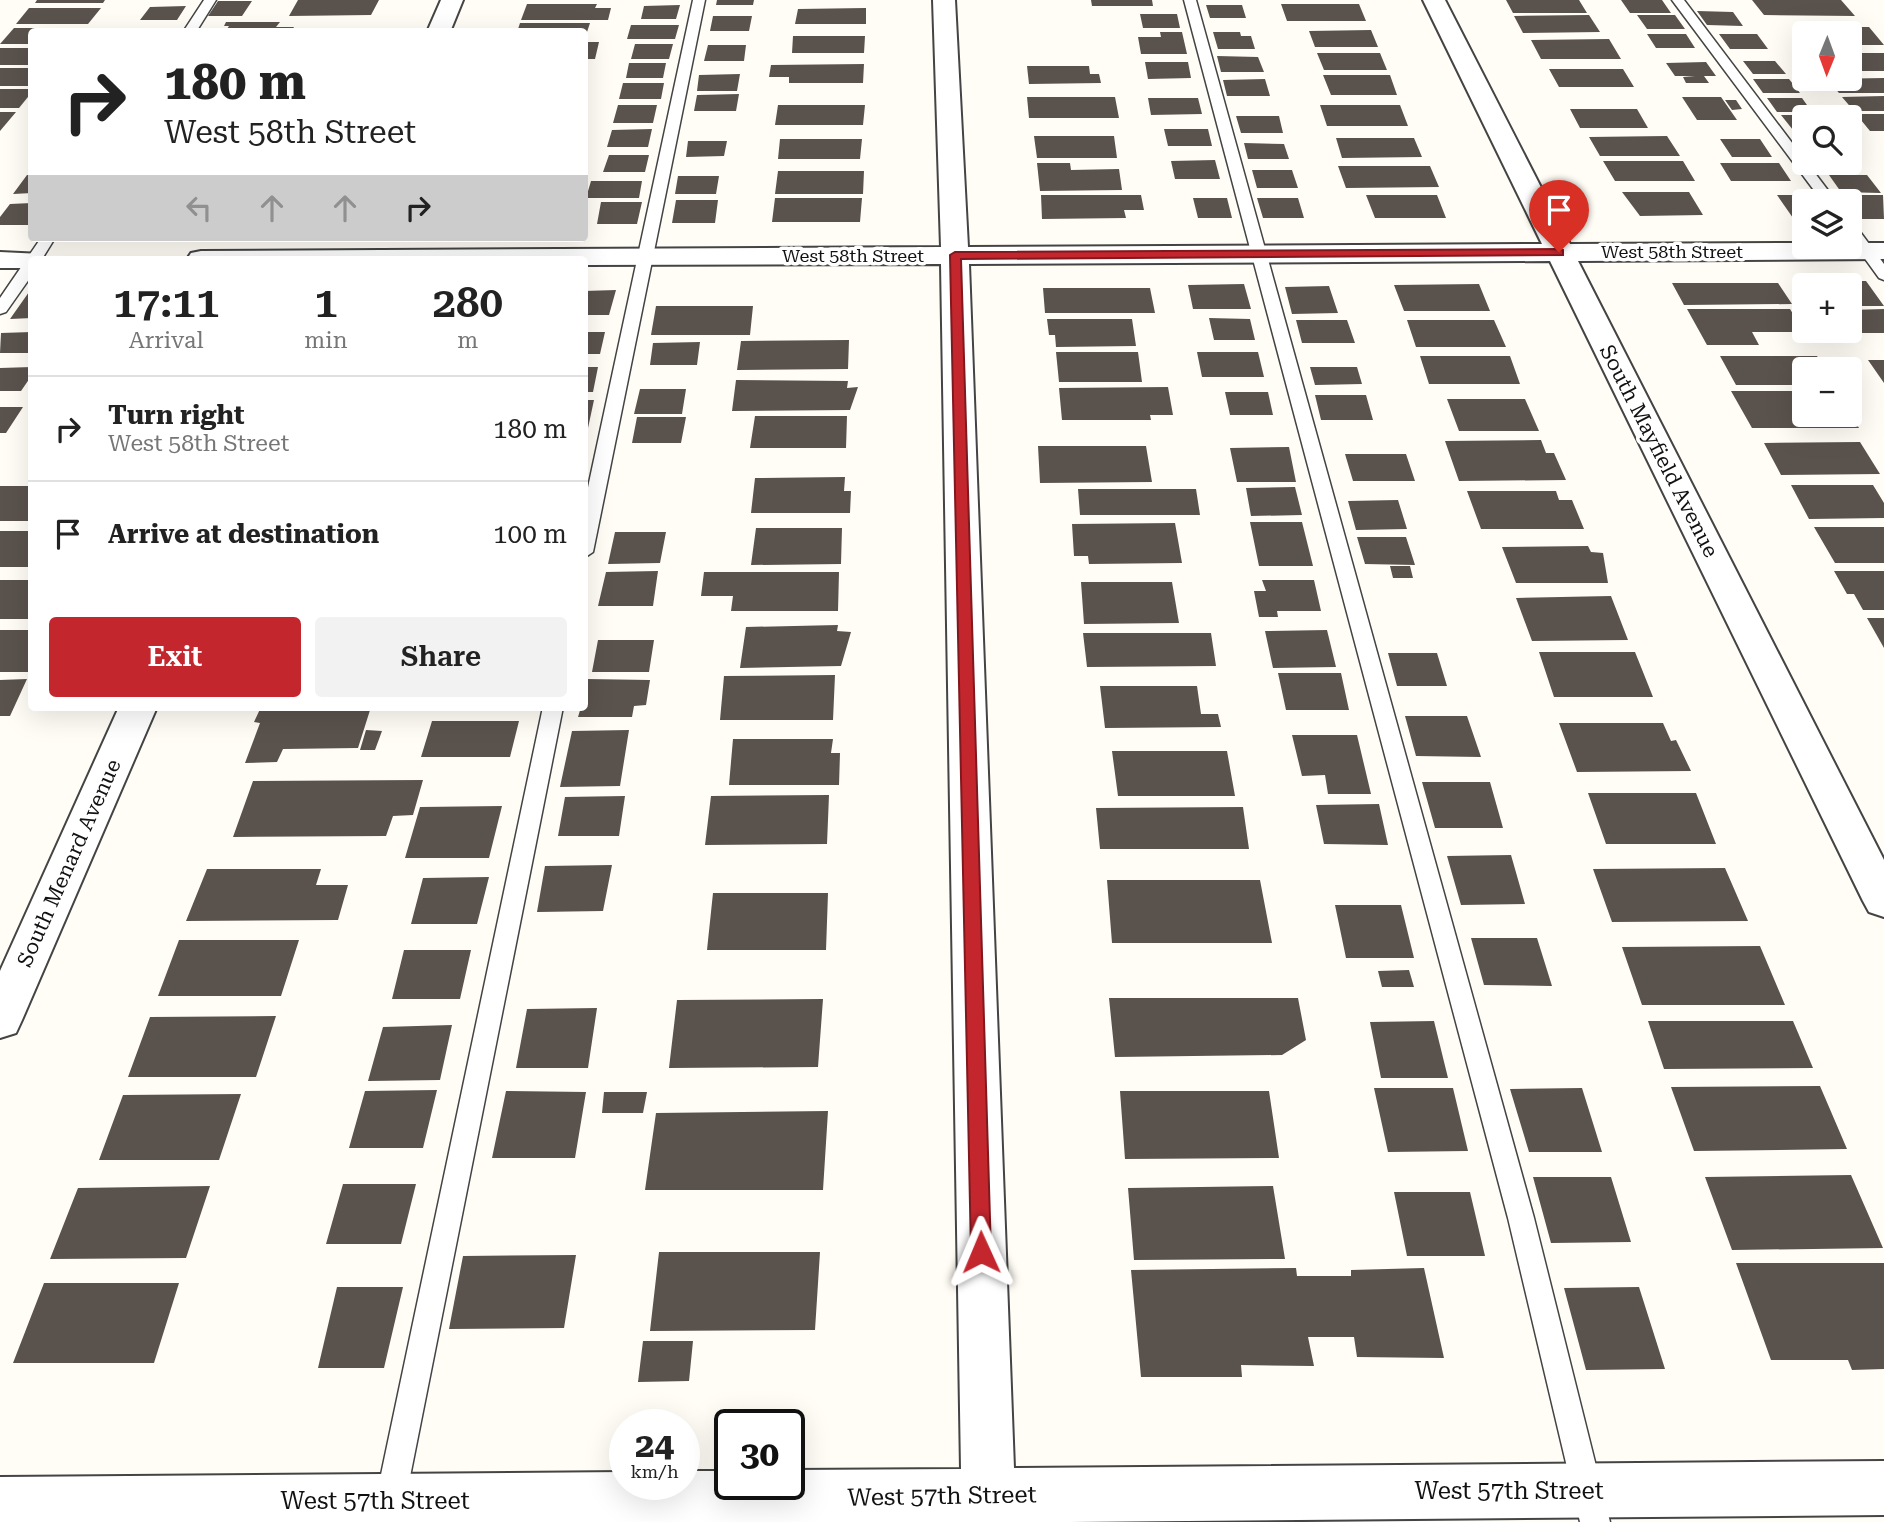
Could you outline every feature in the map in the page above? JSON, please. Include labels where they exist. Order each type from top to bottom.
[{"type":"street","points":[[440,28],[452,0]]},
{"type":"street","points":[[944,0],[955,255],[988,1509]]},
{"type":"street","name":"South Mayfield Avenue","points":[[1434,0],[1884,901]]},
{"type":"street","name":"West 58th Street","points":[[588,257],[1875,251]]},
{"type":"street","points":[[0,260],[28,261]]},
{"type":"street","name":"South Menard Avenue","points":[[0,1020],[136,711]]},
{"type":"street","name":"West 57th Street","points":[[0,1504],[389,1511],[1590,1506],[1884,1488]]},
{"type":"lane","points":[[192,28],[210,0]]},
{"type":"lane","points":[[588,533],[699,0]]},
{"type":"lane","points":[[1190,0],[1521,1218],[1590,1506]]},
{"type":"lane","points":[[1678,0],[1820,189]]},
{"type":"lane","points":[[1862,239],[1875,251],[1884,275]]},
{"type":"lane","points":[[0,309],[28,267]]},
{"type":"lane","points":[[389,1511],[552,711]]},
{"type":"building","points":[[37,0],[105,0],[103,3],[35,3]]},
{"type":"building","points":[[298,0],[379,0],[371,15],[289,16]]},
{"type":"building","points":[[717,0],[754,0],[753,5],[716,5]]},
{"type":"building","points":[[1091,0],[1152,0],[1153,6],[1092,6]]},
{"type":"building","points":[[1506,0],[1579,0],[1587,13],[1513,13]]},
{"type":"building","points":[[1621,0],[1662,0],[1671,13],[1630,13]]},
{"type":"building","points":[[1752,0],[1841,0],[1855,16],[1764,15]]},
{"type":"building","points":[[218,1],[252,1],[242,16],[208,16]]},
{"type":"building","points":[[527,4],[597,4],[595,8],[611,8],[608,20],[521,20]]},
{"type":"building","points":[[1281,4],[1359,4],[1366,21],[1287,21]]},
{"type":"building","points":[[680,5],[676,19],[641,19],[644,6]]},
{"type":"building","points":[[1206,5],[1242,5],[1246,18],[1210,18]]},
{"type":"building","points":[[186,6],[177,20],[140,20],[150,7]]},
{"type":"building","points":[[29,8],[101,8],[88,24],[16,24]]},
{"type":"building","points":[[866,8],[866,24],[795,24],[798,9]]},
{"type":"building","points":[[1697,11],[1733,12],[1743,26],[1707,25]]},
{"type":"building","points":[[1140,14],[1177,14],[1180,28],[1143,28]]},
{"type":"building","points":[[1589,15],[1600,32],[1523,33],[1514,16]]},
{"type":"building","points":[[1637,15],[1675,15],[1685,29],[1647,29]]},
{"type":"building","points":[[713,16],[752,16],[749,31],[710,31]]},
{"type":"building","points":[[226,22],[280,22],[276,27],[294,27],[228,28],[229,26],[224,26]]},
{"type":"building","points":[[520,23],[590,23],[588,29],[518,28]]},
{"type":"building","points":[[631,25],[679,25],[675,39],[627,39]]},
{"type":"building","points":[[1862,27],[1869,27],[1884,45],[1862,45]]},
{"type":"building","points":[[14,28],[28,28],[28,44],[0,44]]},
{"type":"building","points":[[1371,30],[1378,47],[1315,47],[1309,31]]},
{"type":"building","points":[[1160,32],[1182,32],[1187,54],[1141,54],[1138,37],[1161,37]]},
{"type":"building","points":[[1213,32],[1240,32],[1241,36],[1251,36],[1255,49],[1218,49]]},
{"type":"building","points":[[1647,34],[1686,34],[1695,48],[1656,48]]},
{"type":"building","points":[[1719,34],[1757,34],[1768,49],[1730,49]]},
{"type":"building","points":[[793,36],[865,36],[864,53],[792,53]]},
{"type":"building","points":[[1609,39],[1621,59],[1541,59],[1531,40]]},
{"type":"building","points":[[588,42],[599,42],[595,59],[588,59]]},
{"type":"building","points":[[635,44],[673,44],[669,59],[631,59]]},
{"type":"building","points":[[708,45],[746,45],[744,61],[704,61]]},
{"type":"building","points":[[0,48],[28,48],[28,65],[0,65]]},
{"type":"building","points":[[1317,53],[1380,53],[1387,70],[1324,70]]},
{"type":"building","points":[[1862,53],[1884,53],[1884,71],[1862,71]]},
{"type":"building","points":[[1217,56],[1258,57],[1264,72],[1221,72]]},
{"type":"building","points":[[1743,61],[1775,61],[1786,74],[1753,74]]},
{"type":"building","points":[[1145,62],[1188,62],[1191,78],[1148,79]]},
{"type":"building","points":[[1706,62],[1716,76],[1704,76],[1709,83],[1686,83],[1683,77],[1695,76],[1675,76],[1666,63]]},
{"type":"building","points":[[629,63],[666,63],[663,78],[626,78]]},
{"type":"building","points":[[864,64],[863,83],[789,83],[789,77],[769,77],[771,65]]},
{"type":"building","points":[[1027,66],[1089,66],[1090,74],[1099,74],[1101,83],[1029,84]]},
{"type":"building","points":[[0,68],[28,68],[28,86],[0,86]]},
{"type":"building","points":[[1549,69],[1623,69],[1634,87],[1559,87]]},
{"type":"building","points":[[740,74],[737,91],[697,91],[699,75]]},
{"type":"building","points":[[1323,75],[1390,75],[1397,95],[1331,95]]},
{"type":"building","points":[[1862,78],[1884,78],[1884,93],[1837,91],[1862,91]]},
{"type":"building","points":[[1265,79],[1270,96],[1227,96],[1223,80]]},
{"type":"building","points":[[1753,79],[1789,79],[1792,91],[1800,93],[1763,93]]},
{"type":"building","points":[[623,83],[664,83],[661,99],[619,99]]},
{"type":"building","points":[[0,89],[28,89],[28,97],[19,108],[0,108]]},
{"type":"building","points":[[739,94],[736,111],[694,111],[697,95]]},
{"type":"building","points":[[1884,96],[1884,111],[1862,111],[1862,105],[1849,105],[1842,97]]},
{"type":"building","points":[[1027,97],[1115,97],[1119,118],[1029,118]]},
{"type":"building","points":[[1682,97],[1721,97],[1737,120],[1697,120]]},
{"type":"building","points":[[1148,98],[1198,98],[1202,114],[1151,115]]},
{"type":"building","points":[[1767,98],[1802,98],[1807,105],[1792,105],[1792,112],[1777,112]]},
{"type":"building","points":[[1725,100],[1736,100],[1742,109],[1732,110]]},
{"type":"building","points":[[618,105],[657,105],[653,123],[613,123]]},
{"type":"building","points":[[778,105],[865,105],[863,125],[775,125]]},
{"type":"building","points":[[1320,105],[1400,105],[1408,126],[1327,126]]},
{"type":"building","points":[[1570,109],[1637,109],[1648,128],[1580,128]]},
{"type":"building","points":[[0,112],[16,112],[0,131]]},
{"type":"building","points":[[1862,114],[1884,114],[1884,131],[1870,131],[1862,121]]},
{"type":"building","points":[[1781,115],[1792,115],[1792,129]]},
{"type":"building","points":[[1236,116],[1279,116],[1283,133],[1241,133]]},
{"type":"building","points":[[652,129],[648,147],[607,147],[612,130]]},
{"type":"building","points":[[1164,129],[1208,129],[1212,146],[1168,146]]},
{"type":"building","points":[[1034,136],[1114,136],[1117,158],[1037,158]]},
{"type":"building","points":[[1667,136],[1680,156],[1600,156],[1589,137]]},
{"type":"building","points":[[1336,138],[1414,138],[1422,157],[1342,158]]},
{"type":"building","points":[[780,139],[862,139],[860,159],[778,159]]},
{"type":"building","points":[[1720,139],[1760,139],[1772,157],[1732,157]]},
{"type":"building","points":[[688,141],[727,141],[724,156],[686,157]]},
{"type":"building","points":[[1244,143],[1284,144],[1289,159],[1248,159]]},
{"type":"building","points":[[609,155],[649,155],[645,172],[603,172]]},
{"type":"building","points":[[1215,160],[1220,179],[1175,179],[1171,161]]},
{"type":"building","points":[[1603,161],[1683,161],[1695,181],[1615,181]]},
{"type":"building","points":[[1037,163],[1070,163],[1071,170],[1119,169],[1122,190],[1040,191]]},
{"type":"building","points":[[1720,163],[1779,163],[1791,181],[1731,181]]},
{"type":"building","points":[[1338,166],[1430,166],[1439,187],[1346,188]]},
{"type":"building","points":[[1252,170],[1292,170],[1298,188],[1257,188]]},
{"type":"building","points":[[778,171],[864,171],[863,194],[775,194]]},
{"type":"building","points":[[27,175],[28,175],[28,193],[13,194]]},
{"type":"building","points":[[1829,175],[1867,175],[1881,193],[1862,193],[1862,189],[1839,189]]},
{"type":"building","points":[[678,176],[719,176],[716,194],[675,194]]},
{"type":"building","points":[[591,181],[642,181],[639,198],[588,198]]},
{"type":"building","points":[[1622,192],[1689,192],[1703,215],[1640,216]]},
{"type":"building","points":[[1041,195],[1141,195],[1144,210],[1124,210],[1126,218],[1042,219]]},
{"type":"building","points":[[1366,195],[1437,195],[1446,218],[1375,218]]},
{"type":"building","points":[[1777,195],[1792,195],[1792,217]]},
{"type":"building","points":[[1862,195],[1883,195],[1884,219],[1862,219]]},
{"type":"building","points":[[775,198],[862,198],[860,222],[772,222]]},
{"type":"building","points":[[1193,198],[1227,198],[1232,218],[1198,218]]},
{"type":"building","points":[[1257,198],[1298,198],[1304,218],[1263,218]]},
{"type":"building","points":[[676,200],[718,200],[715,223],[672,223]]},
{"type":"building","points":[[601,202],[642,202],[637,224],[597,224]]},
{"type":"building","points":[[28,203],[28,225],[0,225],[0,217],[10,204]]},
{"type":"building","points":[[1862,281],[1866,281],[1884,306],[1862,306]]},
{"type":"building","points":[[1672,283],[1778,283],[1792,304],[1684,305]]},
{"type":"building","points":[[1244,284],[1251,309],[1193,309],[1188,285]]},
{"type":"building","points":[[1479,284],[1490,311],[1404,311],[1394,285]]},
{"type":"building","points":[[1329,286],[1338,313],[1292,314],[1285,287]]},
{"type":"building","points":[[1043,288],[1150,288],[1155,313],[1045,313]]},
{"type":"building","points":[[616,290],[609,315],[588,315],[588,291]]},
{"type":"building","points":[[28,293],[28,318],[10,319]]},
{"type":"building","points":[[656,306],[753,306],[750,335],[651,335]]},
{"type":"building","points":[[1687,309],[1790,309],[1792,312],[1792,332],[1752,332],[1759,345],[1707,345]]},
{"type":"building","points":[[1884,309],[1884,333],[1862,333],[1862,310]]},
{"type":"building","points":[[1209,318],[1250,319],[1255,340],[1214,340]]},
{"type":"building","points":[[1047,319],[1132,319],[1136,346],[1056,347],[1055,335],[1049,335]]},
{"type":"building","points":[[1296,320],[1347,320],[1355,343],[1302,343]]},
{"type":"building","points":[[1407,320],[1494,320],[1506,347],[1416,347]]},
{"type":"building","points":[[28,332],[28,353],[0,353],[1,333]]},
{"type":"building","points":[[588,332],[605,332],[600,354],[588,354]]},
{"type":"building","points":[[849,340],[848,369],[737,370],[741,341]]},
{"type":"building","points":[[700,342],[697,365],[650,365],[653,343]]},
{"type":"building","points":[[1056,352],[1138,352],[1142,382],[1059,382]]},
{"type":"building","points":[[1197,352],[1258,352],[1264,377],[1202,377]]},
{"type":"building","points":[[1420,356],[1510,356],[1520,384],[1429,384]]},
{"type":"building","points":[[1720,356],[1818,357],[1792,357],[1792,385],[1736,385]]},
{"type":"building","points":[[1868,360],[1884,360],[1884,383]]},
{"type":"building","points":[[28,367],[28,381],[21,391],[0,391],[0,368]]},
{"type":"building","points":[[588,367],[598,367],[593,392],[588,392]]},
{"type":"building","points":[[1310,367],[1357,367],[1362,384],[1315,385]]},
{"type":"building","points":[[736,380],[848,381],[847,388],[858,387],[850,410],[732,411]]},
{"type":"building","points":[[1168,387],[1173,415],[1150,415],[1151,420],[1062,420],[1059,388]]},
{"type":"building","points":[[640,389],[686,389],[682,414],[634,414]]},
{"type":"building","points":[[1731,391],[1792,391],[1792,427],[1859,428],[1752,428]]},
{"type":"building","points":[[1225,392],[1268,392],[1273,415],[1230,415]]},
{"type":"building","points":[[1315,395],[1366,395],[1373,420],[1321,420]]},
{"type":"building","points":[[1447,399],[1525,399],[1539,431],[1459,431]]},
{"type":"building","points":[[588,400],[594,400],[588,428]]},
{"type":"building","points":[[0,407],[23,407],[6,433],[0,433]]},
{"type":"building","points":[[755,416],[847,416],[846,448],[750,448]]},
{"type":"building","points":[[637,417],[686,417],[681,443],[632,443]]},
{"type":"building","points":[[1541,440],[1546,453],[1554,453],[1566,480],[1459,481],[1445,441]]},
{"type":"building","points":[[1860,442],[1880,474],[1781,475],[1764,443]]},
{"type":"building","points":[[1038,446],[1146,446],[1152,482],[1040,483]]},
{"type":"building","points":[[1289,447],[1296,482],[1237,482],[1230,448]]},
{"type":"building","points":[[1345,454],[1406,454],[1415,481],[1353,481]]},
{"type":"building","points":[[845,477],[844,491],[851,491],[850,513],[751,513],[755,478]]},
{"type":"building","points":[[1791,485],[1873,485],[1884,503],[1884,518],[1809,519]]},
{"type":"building","points":[[0,486],[28,486],[28,521],[0,521]]},
{"type":"building","points":[[1295,487],[1302,515],[1251,516],[1246,488]]},
{"type":"building","points":[[1078,489],[1196,489],[1200,515],[1080,515]]},
{"type":"building","points":[[1467,491],[1556,491],[1559,500],[1572,500],[1584,529],[1481,529]]},
{"type":"building","points":[[1398,500],[1407,529],[1356,530],[1348,501]]},
{"type":"building","points":[[1250,522],[1302,522],[1313,566],[1259,566]]},
{"type":"building","points":[[1175,523],[1182,563],[1089,564],[1088,556],[1074,556],[1072,524]]},
{"type":"building","points":[[1814,527],[1884,527],[1884,563],[1835,563]]},
{"type":"building","points":[[756,528],[842,528],[841,564],[751,565]]},
{"type":"building","points":[[0,531],[28,531],[28,567],[0,567]]},
{"type":"building","points":[[615,532],[666,532],[660,563],[608,564]]},
{"type":"building","points":[[1357,537],[1406,537],[1415,565],[1365,564]]},
{"type":"building","points":[[1588,546],[1591,552],[1603,553],[1608,583],[1516,583],[1502,547]]},
{"type":"building","points":[[1390,566],[1410,566],[1413,578],[1393,578]]},
{"type":"building","points":[[658,571],[653,606],[598,606],[606,572]]},
{"type":"building","points":[[1834,571],[1884,571],[1884,610],[1863,610],[1854,594],[1847,594]]},
{"type":"building","points":[[704,572],[839,572],[838,611],[731,611],[733,596],[701,596]]},
{"type":"building","points":[[0,580],[28,580],[28,619],[0,619]]},
{"type":"building","points":[[1262,580],[1314,580],[1321,611],[1277,611],[1278,617],[1259,617],[1254,591],[1266,591]]},
{"type":"building","points":[[1081,582],[1172,582],[1179,623],[1084,624]]},
{"type":"building","points":[[1611,596],[1628,640],[1532,641],[1516,598]]},
{"type":"building","points":[[1867,618],[1884,618],[1884,648]]},
{"type":"building","points":[[838,625],[837,631],[851,632],[841,666],[740,668],[746,627]]},
{"type":"building","points":[[0,630],[28,630],[28,672],[0,672]]},
{"type":"building","points":[[1327,630],[1336,667],[1273,668],[1265,631]]},
{"type":"building","points":[[1083,633],[1211,633],[1216,666],[1087,667]]},
{"type":"building","points":[[598,640],[654,640],[649,672],[592,672]]},
{"type":"building","points":[[1539,652],[1635,652],[1653,697],[1554,697]]},
{"type":"building","points":[[1388,653],[1437,653],[1447,686],[1397,686]]},
{"type":"building","points":[[1278,673],[1341,673],[1349,710],[1286,710]]},
{"type":"building","points":[[835,675],[833,720],[720,720],[724,676]]},
{"type":"building","points":[[27,679],[10,716],[0,716],[0,680]]},
{"type":"building","points":[[588,679],[650,680],[646,705],[634,706],[632,717],[578,717],[580,711],[588,711]]},
{"type":"building","points":[[1100,686],[1197,686],[1201,714],[1218,714],[1221,727],[1105,728]]},
{"type":"building","points":[[259,711],[370,711],[358,748],[283,749],[277,762],[245,763],[260,723],[254,722]]},
{"type":"building","points":[[1405,716],[1467,716],[1481,757],[1416,756]]},
{"type":"building","points":[[432,721],[519,721],[510,757],[421,757]]},
{"type":"building","points":[[1559,723],[1663,723],[1671,741],[1676,740],[1691,771],[1577,772]]},
{"type":"building","points":[[366,730],[382,731],[375,750],[360,750]]},
{"type":"building","points":[[629,730],[620,786],[560,787],[572,731]]},
{"type":"building","points":[[1292,735],[1357,735],[1371,794],[1328,794],[1325,775],[1302,776]]},
{"type":"building","points":[[733,739],[833,739],[831,753],[840,753],[839,785],[729,785]]},
{"type":"building","points":[[1112,751],[1227,751],[1235,796],[1118,796]]},
{"type":"building","points":[[423,780],[413,815],[393,816],[386,836],[233,837],[253,781]]},
{"type":"building","points":[[1422,782],[1490,782],[1503,828],[1435,828]]},
{"type":"building","points":[[1588,793],[1696,793],[1716,844],[1606,844]]},
{"type":"building","points":[[829,795],[827,844],[705,845],[711,796]]},
{"type":"building","points":[[625,796],[619,836],[558,836],[565,797]]},
{"type":"building","points":[[1379,804],[1388,845],[1324,844],[1316,805]]},
{"type":"building","points":[[502,806],[489,858],[405,858],[420,807]]},
{"type":"building","points":[[1243,807],[1249,849],[1100,849],[1096,808]]},
{"type":"building","points":[[1511,855],[1525,904],[1461,905],[1447,856]]},
{"type":"building","points":[[612,865],[603,911],[537,912],[545,866]]},
{"type":"building","points":[[1725,868],[1748,921],[1612,922],[1593,869]]},
{"type":"building","points":[[207,869],[321,869],[316,885],[348,885],[338,920],[186,921]]},
{"type":"building","points":[[489,877],[477,924],[411,924],[423,878]]},
{"type":"building","points":[[1107,880],[1260,880],[1272,943],[1112,943]]},
{"type":"building","points":[[713,893],[828,893],[826,950],[707,950]]},
{"type":"building","points":[[1335,905],[1401,905],[1414,958],[1346,958]]},
{"type":"building","points":[[1471,938],[1537,938],[1552,986],[1484,985]]},
{"type":"building","points":[[179,940],[299,940],[281,996],[158,996]]},
{"type":"building","points":[[1760,946],[1785,1005],[1642,1005],[1622,947]]},
{"type":"building","points":[[404,950],[471,950],[460,999],[392,999]]},
{"type":"building","points":[[1409,970],[1414,987],[1382,987],[1378,971]]},
{"type":"building","points":[[1109,998],[1298,998],[1306,1040],[1282,1055],[1115,1057]]},
{"type":"building","points":[[823,999],[818,1067],[669,1068],[677,1000]]},
{"type":"building","points":[[597,1008],[588,1068],[516,1068],[527,1009]]},
{"type":"building","points":[[276,1016],[256,1077],[128,1077],[150,1017]]},
{"type":"building","points":[[1434,1021],[1448,1078],[1381,1078],[1370,1022]]},
{"type":"building","points":[[1648,1021],[1793,1021],[1813,1068],[1664,1069]]},
{"type":"building","points":[[452,1025],[440,1080],[368,1081],[383,1027]]},
{"type":"building","points":[[1820,1086],[1847,1149],[1694,1151],[1671,1087]]},
{"type":"building","points":[[1374,1088],[1453,1088],[1468,1151],[1388,1152]]},
{"type":"building","points":[[1582,1088],[1602,1152],[1529,1152],[1510,1089]]},
{"type":"building","points":[[437,1090],[423,1148],[349,1148],[365,1091]]},
{"type":"building","points":[[506,1091],[586,1092],[575,1158],[492,1158]]},
{"type":"building","points":[[1120,1091],[1269,1091],[1279,1158],[1125,1159]]},
{"type":"building","points":[[604,1092],[647,1092],[643,1113],[602,1113]]},
{"type":"building","points":[[241,1094],[219,1160],[99,1160],[123,1095]]},
{"type":"building","points":[[828,1111],[823,1190],[645,1190],[656,1113]]},
{"type":"building","points":[[1851,1175],[1883,1248],[1732,1250],[1705,1177]]},
{"type":"building","points":[[1533,1177],[1611,1177],[1631,1242],[1551,1243]]},
{"type":"building","points":[[343,1184],[416,1184],[401,1244],[326,1244]]},
{"type":"building","points":[[210,1186],[186,1258],[50,1259],[78,1188]]},
{"type":"building","points":[[1273,1186],[1285,1259],[1134,1260],[1128,1188]]},
{"type":"building","points":[[1394,1192],[1470,1192],[1485,1256],[1407,1256]]},
{"type":"building","points":[[659,1252],[820,1252],[815,1330],[650,1331]]},
{"type":"building","points":[[576,1255],[564,1328],[449,1329],[463,1256]]},
{"type":"building","points":[[1736,1263],[1884,1263],[1884,1369],[1852,1370],[1848,1360],[1771,1360]]},
{"type":"building","points":[[1296,1268],[1297,1276],[1351,1276],[1351,1270],[1424,1268],[1444,1358],[1357,1357],[1354,1337],[1308,1337],[1314,1366],[1241,1365],[1242,1377],[1141,1377],[1131,1270]]},
{"type":"building","points":[[44,1283],[179,1283],[154,1363],[13,1363]]},
{"type":"building","points":[[337,1287],[403,1287],[384,1368],[318,1368]]},
{"type":"building","points":[[1639,1287],[1665,1369],[1586,1370],[1564,1288]]},
{"type":"building","points":[[643,1341],[693,1341],[689,1381],[638,1382]]},
{"type":"route","points":[[981,1252],[955,255],[1559,252]]}]
